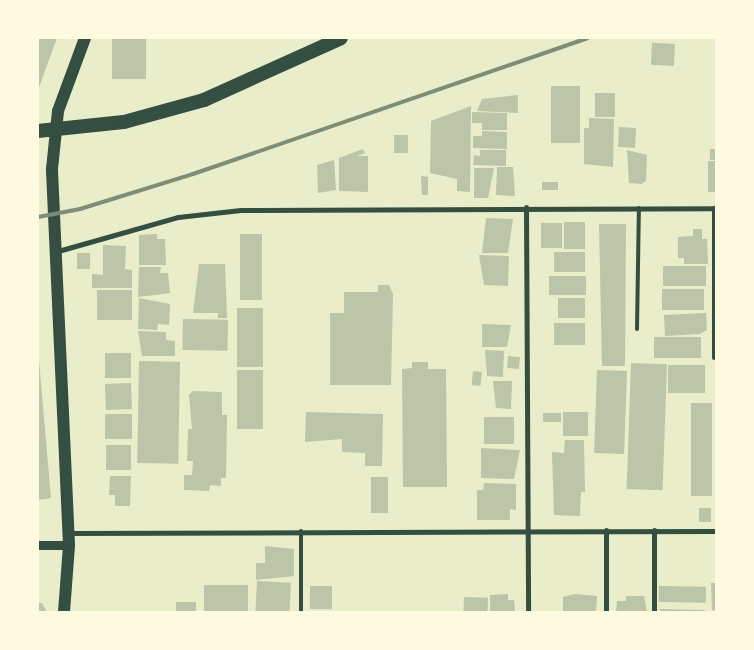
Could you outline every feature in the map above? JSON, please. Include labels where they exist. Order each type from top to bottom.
[{"type":"highway","points":[[38,131],[85,129],[165,112],[233,90],[341,38]]},
{"type":"main road","points":[[64,612],[69,539],[52,169],[58,111],[85,38]]},
{"type":"street","points":[[57,252],[178,217],[241,210],[526,207],[715,208]]},
{"type":"street","points":[[526,207],[530,529],[528,612]]},
{"type":"street","points":[[606,530],[606,612]]},
{"type":"street","points":[[654,530],[654,612]]},
{"type":"street","points":[[38,545],[69,539],[301,531],[716,530]]},
{"type":"lane","points":[[637,329],[639,208]]},
{"type":"lane","points":[[714,358],[715,208]]},
{"type":"lane","points":[[301,531],[301,612]]},
{"type":"building","points":[[38,38],[57,38],[38,90]]},
{"type":"building","points":[[112,38],[146,38],[146,79],[112,79]]},
{"type":"building","points":[[652,43],[675,44],[674,66],[651,65]]},
{"type":"building","points":[[551,86],[580,86],[580,143],[551,143]]},
{"type":"building","points":[[595,93],[615,93],[615,117],[595,117]]},
{"type":"building","points":[[518,95],[518,113],[477,111],[482,99]]},
{"type":"building","points":[[471,106],[470,192],[457,191],[457,179],[430,173],[431,121]]},
{"type":"building","points":[[472,112],[507,113],[507,130],[482,130],[482,123],[472,123]]},
{"type":"building","points":[[589,118],[614,119],[613,167],[584,164],[584,128],[589,128]]},
{"type":"building","points":[[619,127],[636,128],[635,148],[618,147]]},
{"type":"building","points":[[482,131],[507,132],[507,149],[473,148],[473,136],[482,136]]},
{"type":"building","points":[[394,135],[408,135],[408,153],[394,153]]},
{"type":"building","points":[[363,149],[365,153],[357,156],[368,156],[368,192],[339,191],[339,158]]},
{"type":"building","points":[[710,149],[716,149],[716,160],[710,160]]},
{"type":"building","points":[[480,150],[506,150],[506,166],[473,165],[474,155],[480,156]]},
{"type":"building","points":[[627,150],[647,155],[646,181],[641,184],[629,183]]},
{"type":"building","points":[[334,160],[336,190],[318,193],[317,165]]},
{"type":"building","points":[[708,161],[716,161],[716,192],[708,192]]},
{"type":"building","points":[[497,167],[513,167],[515,196],[496,195]]},
{"type":"building","points":[[474,168],[494,168],[488,198],[474,198]]},
{"type":"building","points":[[421,176],[428,177],[428,195],[422,195]]},
{"type":"building","points":[[542,182],[558,182],[558,190],[542,190]]},
{"type":"building","points":[[486,218],[513,219],[508,253],[482,253]]},
{"type":"building","points":[[564,222],[585,222],[585,249],[564,249]]},
{"type":"building","points":[[541,223],[562,223],[562,248],[541,248]]},
{"type":"building","points":[[599,224],[626,224],[625,366],[602,366]]},
{"type":"building","points":[[693,229],[702,229],[702,239],[707,239],[708,264],[684,264],[684,258],[678,258],[678,237],[693,236]]},
{"type":"building","points":[[157,234],[157,239],[165,239],[166,265],[139,265],[139,235]]},
{"type":"building","points":[[240,234],[262,234],[262,300],[240,300]]},
{"type":"building","points":[[103,245],[126,246],[125,269],[132,270],[132,288],[92,288],[92,274],[103,275]]},
{"type":"building","points":[[554,252],[585,252],[585,272],[554,272]]},
{"type":"building","points":[[77,253],[90,253],[90,269],[77,269]]},
{"type":"building","points":[[479,255],[509,256],[508,286],[484,285]]},
{"type":"building","points":[[199,264],[225,264],[227,318],[218,318],[218,313],[193,313]]},
{"type":"building","points":[[663,266],[706,266],[706,286],[663,286]]},
{"type":"building","points":[[139,267],[161,267],[160,273],[168,273],[170,293],[138,297]]},
{"type":"building","points":[[549,276],[586,276],[586,295],[549,295]]},
{"type":"building","points":[[378,285],[389,285],[393,294],[391,385],[330,385],[330,313],[344,313],[344,292],[378,292]]},
{"type":"building","points":[[662,289],[704,289],[704,310],[662,310]]},
{"type":"building","points":[[97,290],[132,290],[132,320],[97,320]]},
{"type":"building","points":[[139,298],[170,304],[169,325],[158,324],[157,330],[138,329]]},
{"type":"building","points":[[558,298],[585,298],[585,318],[558,318]]},
{"type":"building","points":[[237,308],[263,308],[263,367],[237,367]]},
{"type":"building","points":[[706,313],[707,330],[700,334],[665,336],[664,315]]},
{"type":"building","points":[[183,319],[228,320],[227,351],[182,350]]},
{"type":"building","points":[[554,323],[585,323],[585,345],[554,345]]},
{"type":"building","points":[[482,324],[511,325],[507,347],[482,347]]},
{"type":"building","points":[[138,331],[166,332],[166,340],[175,341],[175,356],[142,356]]},
{"type":"building","points":[[654,337],[701,337],[701,358],[654,358]]},
{"type":"building","points":[[38,349],[51,498],[38,500]]},
{"type":"building","points":[[485,350],[504,351],[503,377],[487,376]]},
{"type":"building","points":[[105,353],[131,353],[131,378],[105,378]]},
{"type":"building","points":[[508,356],[520,357],[519,369],[507,368]]},
{"type":"building","points":[[139,361],[180,362],[178,464],[137,463]]},
{"type":"building","points":[[412,362],[428,362],[428,369],[446,369],[447,487],[403,487],[402,369],[412,368]]},
{"type":"building","points":[[631,363],[667,364],[663,490],[627,489]]},
{"type":"building","points":[[668,365],[705,365],[705,393],[668,393]]},
{"type":"building","points":[[237,370],[263,370],[263,429],[237,429]]},
{"type":"building","points":[[597,370],[627,371],[624,454],[594,453]]},
{"type":"building","points":[[473,371],[482,372],[480,386],[472,385]]},
{"type":"building","points":[[493,381],[512,381],[511,409],[496,408]]},
{"type":"building","points":[[131,383],[132,409],[106,410],[105,384]]},
{"type":"building","points":[[193,391],[222,392],[222,415],[227,415],[226,478],[221,478],[221,486],[210,485],[209,491],[184,490],[184,475],[192,475],[193,461],[187,461],[188,429],[192,429],[189,395]]},
{"type":"building","points":[[691,403],[712,403],[712,496],[691,496]]},
{"type":"building","points":[[306,412],[383,414],[382,466],[365,466],[365,453],[342,452],[342,439],[305,442]]},
{"type":"building","points":[[563,412],[588,412],[588,436],[563,436]]},
{"type":"building","points":[[543,413],[561,413],[561,422],[543,422]]},
{"type":"building","points":[[105,414],[132,414],[132,439],[105,439]]},
{"type":"building","points":[[484,417],[514,417],[514,444],[484,444]]},
{"type":"building","points":[[565,440],[584,440],[585,492],[581,492],[580,516],[554,515],[552,452],[564,453]]},
{"type":"building","points":[[106,445],[131,445],[131,470],[106,470]]},
{"type":"building","points":[[481,448],[520,450],[514,479],[481,478]]},
{"type":"building","points":[[110,476],[131,476],[130,506],[115,506],[115,495],[109,495]]},
{"type":"building","points":[[371,477],[388,477],[388,513],[371,513]]},
{"type":"building","points":[[484,483],[516,484],[516,510],[510,509],[510,520],[477,520],[477,490],[483,490]]},
{"type":"building","points":[[699,508],[711,508],[711,522],[699,522]]},
{"type":"building","points":[[265,546],[294,549],[294,576],[256,580],[256,563],[265,563]]},
{"type":"building","points":[[257,581],[291,583],[289,612],[255,612]]},
{"type":"building","points":[[711,583],[716,583],[716,611],[712,610]]},
{"type":"building","points":[[204,585],[248,585],[248,611],[204,611]]},
{"type":"building","points":[[310,586],[332,586],[332,609],[310,609]]},
{"type":"building","points":[[659,586],[706,587],[706,603],[659,602]]},
{"type":"building","points":[[508,594],[508,600],[514,600],[515,612],[490,612],[490,595]]},
{"type":"building","points":[[575,594],[597,596],[596,612],[563,612],[563,597]]},
{"type":"building","points":[[626,596],[644,596],[647,612],[616,612],[617,601],[626,601]]},
{"type":"building","points":[[464,597],[488,598],[487,612],[463,612]]},
{"type":"building","points":[[176,602],[196,602],[196,612],[176,612]]},
{"type":"building","points":[[38,603],[42,603],[47,612],[38,612]]},
{"type":"building","points":[[660,609],[705,610],[705,612],[660,612]]},
{"type":"railway","points":[[38,217],[80,209],[193,174],[587,38]]}]
